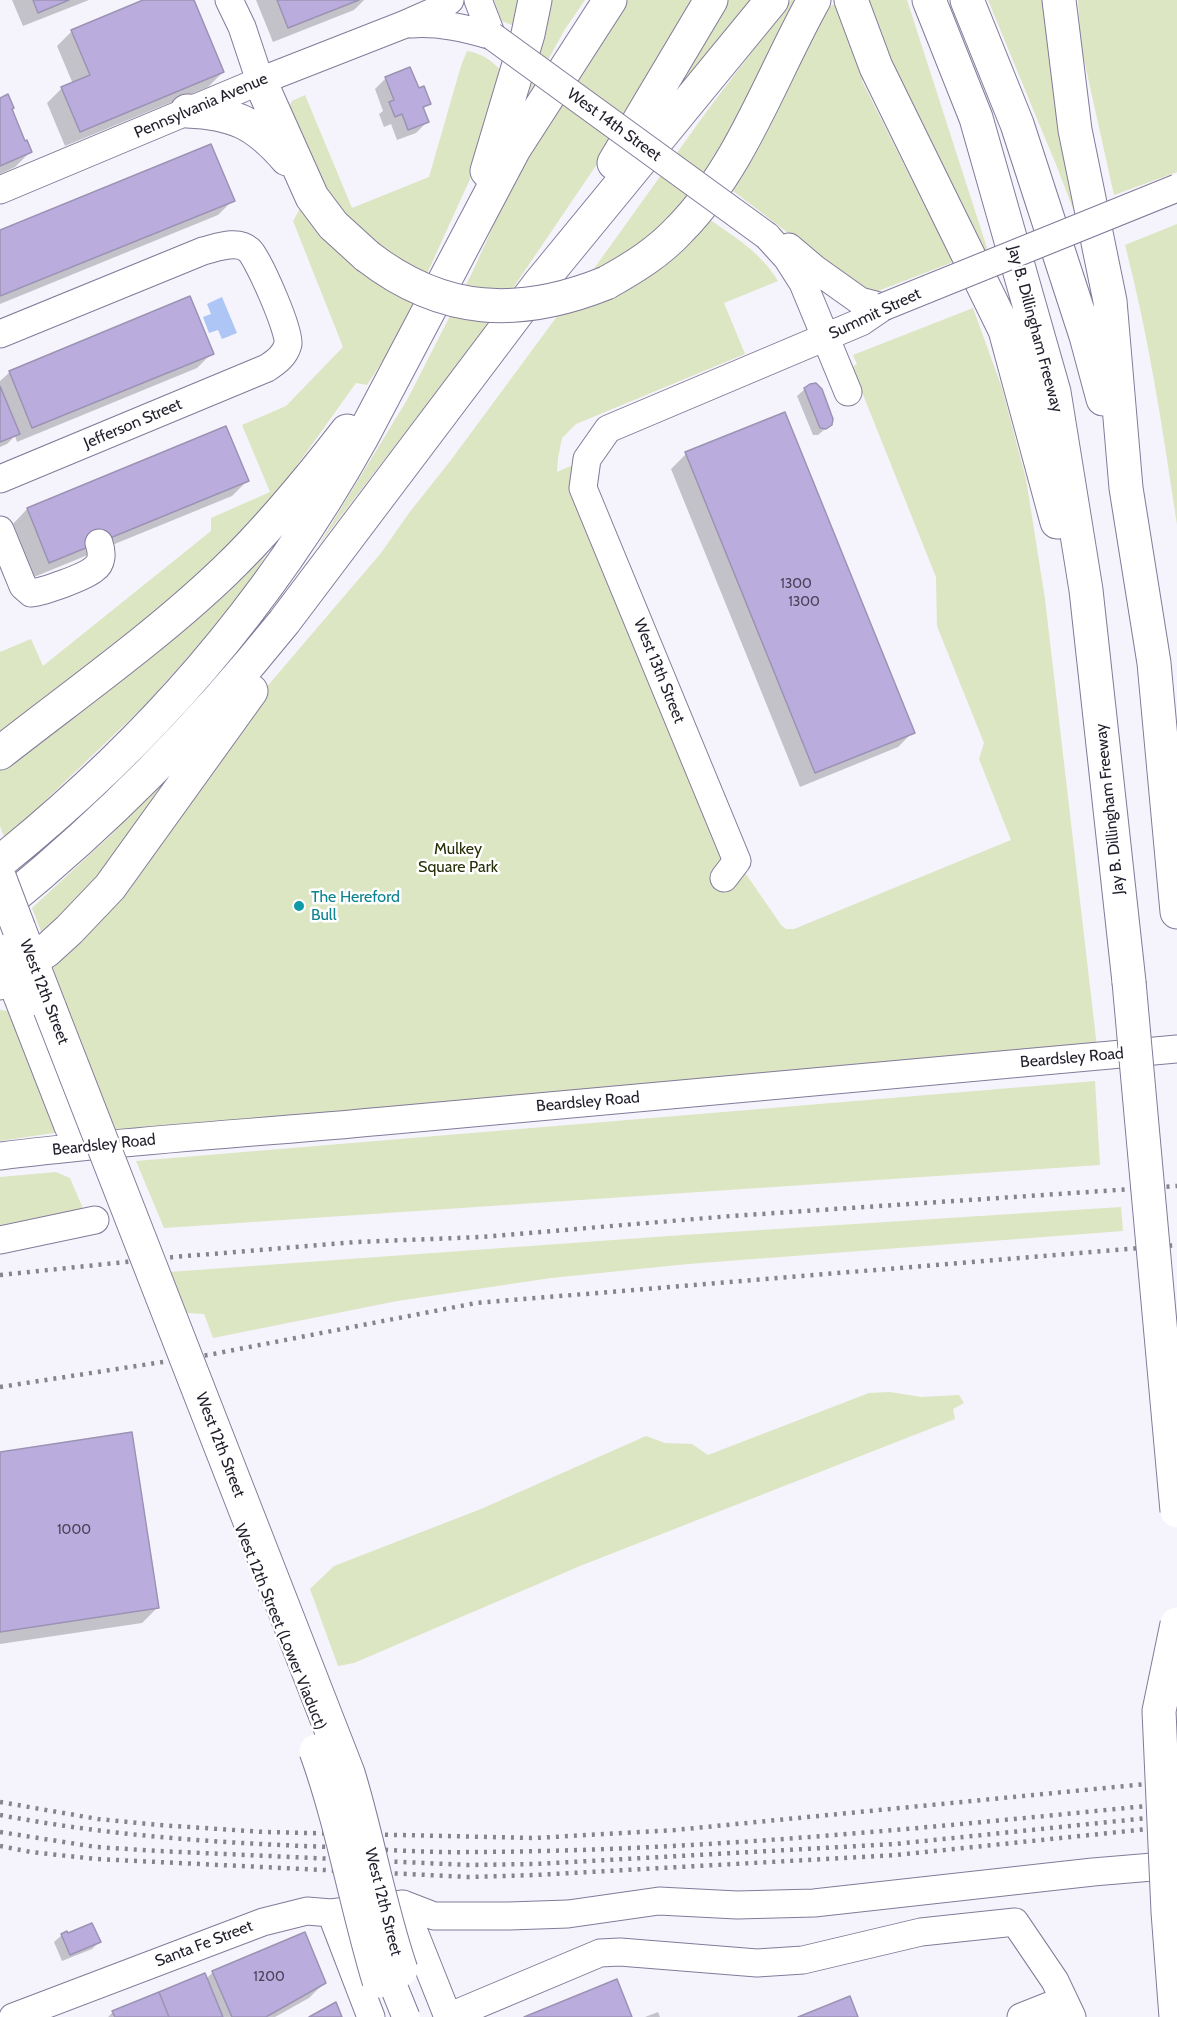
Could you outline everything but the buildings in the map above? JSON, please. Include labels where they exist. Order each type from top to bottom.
[{"type":"main road","points":[[468,233],[528,34],[535,0]]},
{"type":"main road","points":[[0,861],[64,808],[135,741],[195,676],[287,559],[324,502],[408,351],[514,149],[610,0]]},
{"type":"main road","points":[[539,284],[711,0]]},
{"type":"main road","points":[[6,927],[98,824],[197,724],[284,622],[539,284],[772,0]]},
{"type":"main road","points":[[187,111],[217,114],[255,128],[278,148],[292,165],[333,225],[367,256],[394,275],[425,290],[453,299],[508,306],[542,303],[578,294],[606,283],[633,268],[680,230],[703,203],[734,157],[814,0]]},
{"type":"main road","points":[[851,0],[876,67],[1005,330],[1059,530],[1086,590]]},
{"type":"main road","name":"Jay B. Dillingham Freeway","points":[[928,0],[976,118],[1054,392],[1086,590],[1129,982],[1177,1511]]},
{"type":"main road","points":[[967,0],[1017,124],[1086,336],[1126,488]]},
{"type":"main road","points":[[1059,0],[1075,130],[1110,301],[1126,488],[1154,663],[1177,912]]},
{"type":"main road","points":[[260,81],[312,197]]},
{"type":"main road","points":[[0,753],[131,650],[230,567],[257,539],[324,460],[408,351]]},
{"type":"main road","points":[[14,974],[69,930],[128,864],[301,621],[409,456]]},
{"type":"main road","name":"West 12th Street","points":[[0,879],[14,974],[39,1013],[344,1762],[364,1823],[393,1947],[419,2017]]},
{"type":"main road","name":"West 12th Street","points":[[39,1013],[312,1740],[334,1809],[366,1937],[393,2017]]},
{"type":"main road","points":[[1176,2017],[1168,1912],[1159,1711],[1177,1624]]},
{"type":"street","points":[[230,0],[242,27],[260,81]]},
{"type":"street","name":"Pennsylvania Avenue","points":[[0,190],[187,111],[435,11],[450,0]]},
{"type":"street","points":[[478,0],[492,36]]},
{"type":"street","name":"Pennsylvania Avenue","points":[[403,24],[430,22],[492,36]]},
{"type":"street","name":"West 14th Street","points":[[492,36],[766,236],[787,258],[803,283],[848,392]]},
{"type":"street","name":"Summit Street","points":[[587,459],[608,429],[861,322],[883,308],[1177,188]]},
{"type":"street","name":"West 14th Street","points":[[766,236],[783,242],[815,269],[860,301],[883,308]]},
{"type":"street","name":"Jefferson Street","points":[[0,479],[267,368],[281,358],[288,343],[286,328],[257,262],[249,249],[238,245],[203,251],[3,330]]},
{"type":"street","name":"West 13th Street","points":[[587,459],[584,488],[737,861],[724,878]]},
{"type":"street","points":[[0,530],[23,586],[31,593],[43,592],[95,569],[101,559],[99,543]]},
{"type":"street","name":"Beardsley Road","points":[[0,1156],[90,1145],[383,1121],[815,1080],[1177,1049]]},
{"type":"street","name":"West 12th Street (Lower Viaduct)","points":[[90,1145],[338,1776],[350,1812],[390,1976],[406,2017]]},
{"type":"street","points":[[0,1240],[95,1220]]},
{"type":"street","points":[[403,1904],[434,1916],[499,1916],[568,1914],[659,1901],[737,1905],[814,1903],[1177,1865]]},
{"type":"street","name":"Santa Fe Street","points":[[31,2014],[263,1922],[307,1911],[331,1913],[403,1904]]},
{"type":"street","name":"West 12th Street","points":[[403,1904],[448,2017]]},
{"type":"street","points":[[331,1913],[372,2017]]},
{"type":"street","points":[[448,2017],[600,1953],[620,1952],[757,1963],[803,1960],[921,1932],[1015,1922],[1055,1982],[1068,2008],[1021,2017]]},
{"type":"green space","points":[[494,0],[528,0],[519,28],[502,21]]},
{"type":"green space","points":[[546,0],[585,0],[565,29],[524,104]]},
{"type":"green space","points":[[624,0],[699,0],[633,111],[492,319],[318,546],[407,400],[472,273],[513,182]]},
{"type":"green space","points":[[719,0],[753,0],[671,99]]},
{"type":"green space","points":[[791,0],[802,0],[768,67],[672,228],[588,277],[707,111]]},
{"type":"green space","points":[[861,0],[907,0],[988,251],[981,255]]},
{"type":"green space","points":[[988,0],[1048,0],[1082,211],[1075,214],[1057,167]]},
{"type":"green space","points":[[1078,0],[1177,0],[1177,172],[1114,195],[1081,46]]},
{"type":"green space","points":[[838,3],[865,73],[862,81],[953,262],[878,291],[865,291],[856,285],[728,187],[820,10]]},
{"type":"green space","points":[[467,51],[488,59],[504,75],[475,168],[425,278],[347,232],[279,109],[305,95],[352,208],[429,177]]},
{"type":"green space","points":[[302,205],[415,299],[392,346],[367,385],[356,383],[270,503],[206,571],[0,741],[0,652],[31,639],[43,666],[211,531],[211,518],[270,492],[242,425],[286,406],[343,347],[293,221]]},
{"type":"green space","name":"Mulkey Square Park","points":[[706,217],[755,253],[778,281],[724,303],[745,354],[576,424],[562,438],[557,472],[587,459],[583,488],[737,861],[781,925],[786,929],[794,929],[1011,840],[979,759],[984,743],[937,626],[936,577],[852,367],[857,364],[853,355],[973,308],[1002,388],[1026,479],[1045,599],[1098,1056],[105,1151],[32,962],[381,553],[561,311]]},
{"type":"green space","points":[[1177,224],[1177,525],[1148,349],[1125,245]]},
{"type":"green space","points":[[278,535],[248,585],[219,622],[146,704],[5,839],[0,826],[0,769],[144,653]]},
{"type":"green space","points":[[220,718],[136,838],[42,934],[32,908],[110,836]]},
{"type":"green space","points":[[0,1010],[9,1011],[60,1132],[0,1141]]},
{"type":"green space","points":[[1095,1081],[1100,1165],[164,1228],[136,1161]]},
{"type":"green space","points":[[56,1172],[70,1178],[84,1211],[0,1229],[0,1177]]},
{"type":"green space","points":[[1121,1207],[1123,1231],[688,1264],[551,1278],[397,1301],[213,1338],[204,1314],[186,1313],[169,1272],[683,1235]]},
{"type":"green space","points":[[890,1392],[921,1397],[959,1395],[964,1403],[953,1409],[955,1419],[580,1566],[354,1663],[338,1666],[310,1589],[334,1566],[481,1509],[646,1436],[665,1443],[692,1444],[708,1455],[869,1393]]},
{"type":"water","points":[[222,297],[237,333],[222,339],[218,330],[209,333],[203,317],[211,314],[207,304]]},
{"type":"railway","points":[[0,1275],[174,1257],[357,1242],[480,1237],[731,1216],[1177,1186]]},
{"type":"railway","points":[[0,1387],[208,1355],[476,1303],[1177,1245]]},
{"type":"railway","points":[[0,1802],[98,1819],[159,1825],[264,1832],[535,1838],[675,1830],[1177,1781]]},
{"type":"railway","points":[[0,1815],[82,1828],[206,1841],[473,1852],[561,1851],[825,1836],[1177,1803]]},
{"type":"railway","points":[[0,1832],[96,1847],[469,1865],[535,1864],[895,1844],[1177,1815]]},
{"type":"railway","points":[[0,1846],[96,1859],[469,1877],[896,1855],[1177,1826]]},
{"type":"place","name":"The Hereford Bull","points":[[299,906]]}]
